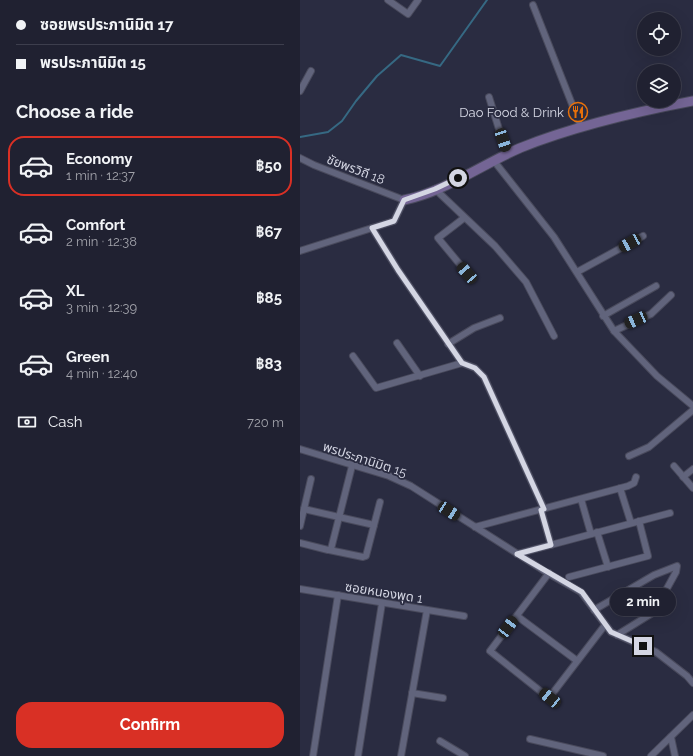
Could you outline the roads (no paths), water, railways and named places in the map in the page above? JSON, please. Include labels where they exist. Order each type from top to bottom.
[{"type":"street","points":[[388,0],[408,14],[418,0]]},
{"type":"street","points":[[533,5],[581,127]]},
{"type":"street","points":[[300,91],[311,71]]},
{"type":"street","points":[[489,97],[507,155]]},
{"type":"street","points":[[300,251],[394,221],[404,200],[435,189],[507,155],[581,127],[693,101]]},
{"type":"street","name":"ชัยพรวิถี 18","points":[[300,158],[314,165],[404,200]]},
{"type":"street","points":[[494,161],[554,237],[603,316],[614,331],[657,376],[693,406]]},
{"type":"street","points":[[435,189],[495,246],[526,282],[554,336]]},
{"type":"street","points":[[464,218],[438,238],[467,273]]},
{"type":"street","points":[[372,228],[398,270],[462,363],[475,368],[484,377],[542,509],[551,545]]},
{"type":"street","points":[[577,272],[643,236]]},
{"type":"street","points":[[603,316],[656,286]]},
{"type":"street","points":[[614,331],[650,314],[672,295]]},
{"type":"street","points":[[448,344],[461,335],[500,318]]},
{"type":"street","points":[[397,343],[420,376]]},
{"type":"street","points":[[353,356],[376,388],[462,363]]},
{"type":"street","points":[[629,456],[649,447],[693,410]]},
{"type":"street","name":"พรประภานิมิต 15","points":[[300,449],[389,476],[411,486],[517,554],[582,592],[605,625],[617,635],[656,652],[687,676],[693,683]]},
{"type":"street","points":[[329,550],[332,548],[352,466]]},
{"type":"street","points":[[674,466],[693,488]]},
{"type":"street","points":[[684,477],[693,469]]},
{"type":"street","points":[[475,527],[633,484],[636,477]]},
{"type":"street","points":[[300,526],[311,479]]},
{"type":"street","points":[[620,488],[631,523]]},
{"type":"street","points":[[581,499],[608,567]]},
{"type":"street","points":[[300,543],[364,557],[380,502]]},
{"type":"street","points":[[304,509],[374,525]]},
{"type":"street","points":[[517,554],[670,513]]},
{"type":"street","points":[[569,577],[648,556],[639,521]]},
{"type":"street","points":[[594,610],[654,575],[677,566],[673,578],[654,612],[617,635]]},
{"type":"street","points":[[549,573],[490,651],[550,698],[576,660],[605,625]]},
{"type":"street","name":"ซอยหนองพุด 1","points":[[300,589],[464,616]]},
{"type":"street","points":[[313,756],[338,596]]},
{"type":"street","points":[[358,756],[382,603]]},
{"type":"street","points":[[401,756],[427,610]]},
{"type":"street","points":[[517,616],[576,660]]},
{"type":"street","points":[[412,693],[443,698]]},
{"type":"street","points":[[651,756],[693,715]]},
{"type":"street","points":[[671,736],[675,756]]},
{"type":"street","points":[[530,739],[603,756]]},
{"type":"street","points":[[440,741],[465,756]]},
{"type":"waterway","points":[[300,137],[328,132],[342,121],[356,101],[377,76],[401,55],[440,66],[487,0]]},
{"type":"place","name":"Dao Food & Drink","points":[[578,112]]}]
